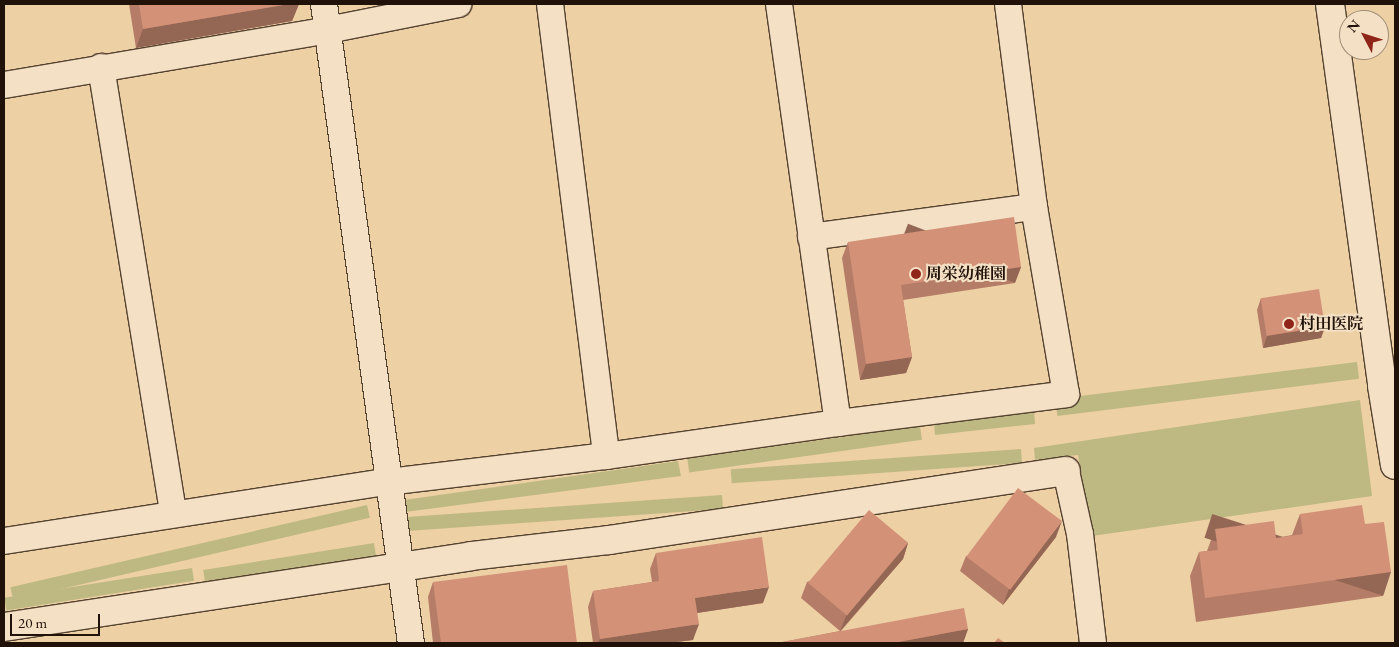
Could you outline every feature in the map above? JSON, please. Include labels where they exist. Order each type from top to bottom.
[{"type":"street","points":[[324,4],[410,643]]},
{"type":"street","points":[[4,85],[100,67],[328,30],[458,4]]},
{"type":"street","points":[[550,4],[606,456]]},
{"type":"street","points":[[778,4],[838,423]]},
{"type":"street","points":[[4,541],[387,482],[606,456],[838,423],[1066,394],[1034,207],[1008,4]]},
{"type":"street","points":[[1330,4],[1382,386],[1395,465]]},
{"type":"street","points":[[100,67],[173,514]]},
{"type":"street","points":[[811,237],[1034,207]]},
{"type":"street","points":[[4,627],[471,556],[609,540],[1066,471],[1080,534],[1093,643]]},
{"type":"shaded area","points":[[1357,362],[1359,379],[1057,416],[1055,399]]},
{"type":"shaded area","points":[[1360,400],[1372,496],[1092,536],[1078,455],[1035,460],[1034,448]]},
{"type":"shaded area","points":[[1034,410],[1035,424],[935,435],[934,424]]},
{"type":"shaded area","points":[[920,426],[922,440],[689,473],[687,459]]},
{"type":"shaded area","points":[[1021,449],[1022,463],[732,483],[731,469]]},
{"type":"shaded area","points":[[678,461],[681,476],[405,512],[404,500]]},
{"type":"shaded area","points":[[722,495],[723,509],[408,531],[407,517]]},
{"type":"shaded area","points":[[367,505],[370,518],[13,600],[10,587]]},
{"type":"shaded area","points":[[374,543],[376,556],[205,583],[203,570]]},
{"type":"shaded area","points":[[192,568],[194,581],[6,611],[4,598]]},
{"type":"building","points":[[139,4],[289,4],[143,29]]},
{"type":"building","points":[[1014,217],[1021,267],[901,285],[912,357],[866,364],[848,242]]},
{"type":"building","name":"村田医院","points":[[1319,289],[1325,327],[1267,336],[1261,298]]},
{"type":"building","points":[[1018,488],[1062,521],[1010,590],[966,557]]},
{"type":"building","points":[[1362,505],[1365,524],[1384,522],[1391,572],[1205,598],[1199,552],[1218,550],[1215,529],[1274,521],[1276,538],[1303,534],[1300,514]]},
{"type":"building","points":[[869,510],[908,543],[847,616],[808,583]]},
{"type":"building","points":[[762,537],[769,587],[695,598],[699,624],[600,639],[593,591],[659,581],[656,553]]},
{"type":"building","points":[[567,565],[577,643],[441,643],[433,582]]},
{"type":"building","points":[[964,608],[968,629],[893,643],[777,643]]},
{"type":"building","points":[[998,638],[1005,643],[994,643]]},
{"type":"place","name":"周栄幼稚園","points":[[916,274]]},
{"type":"place","name":"村田医院","points":[[1289,324]]}]
